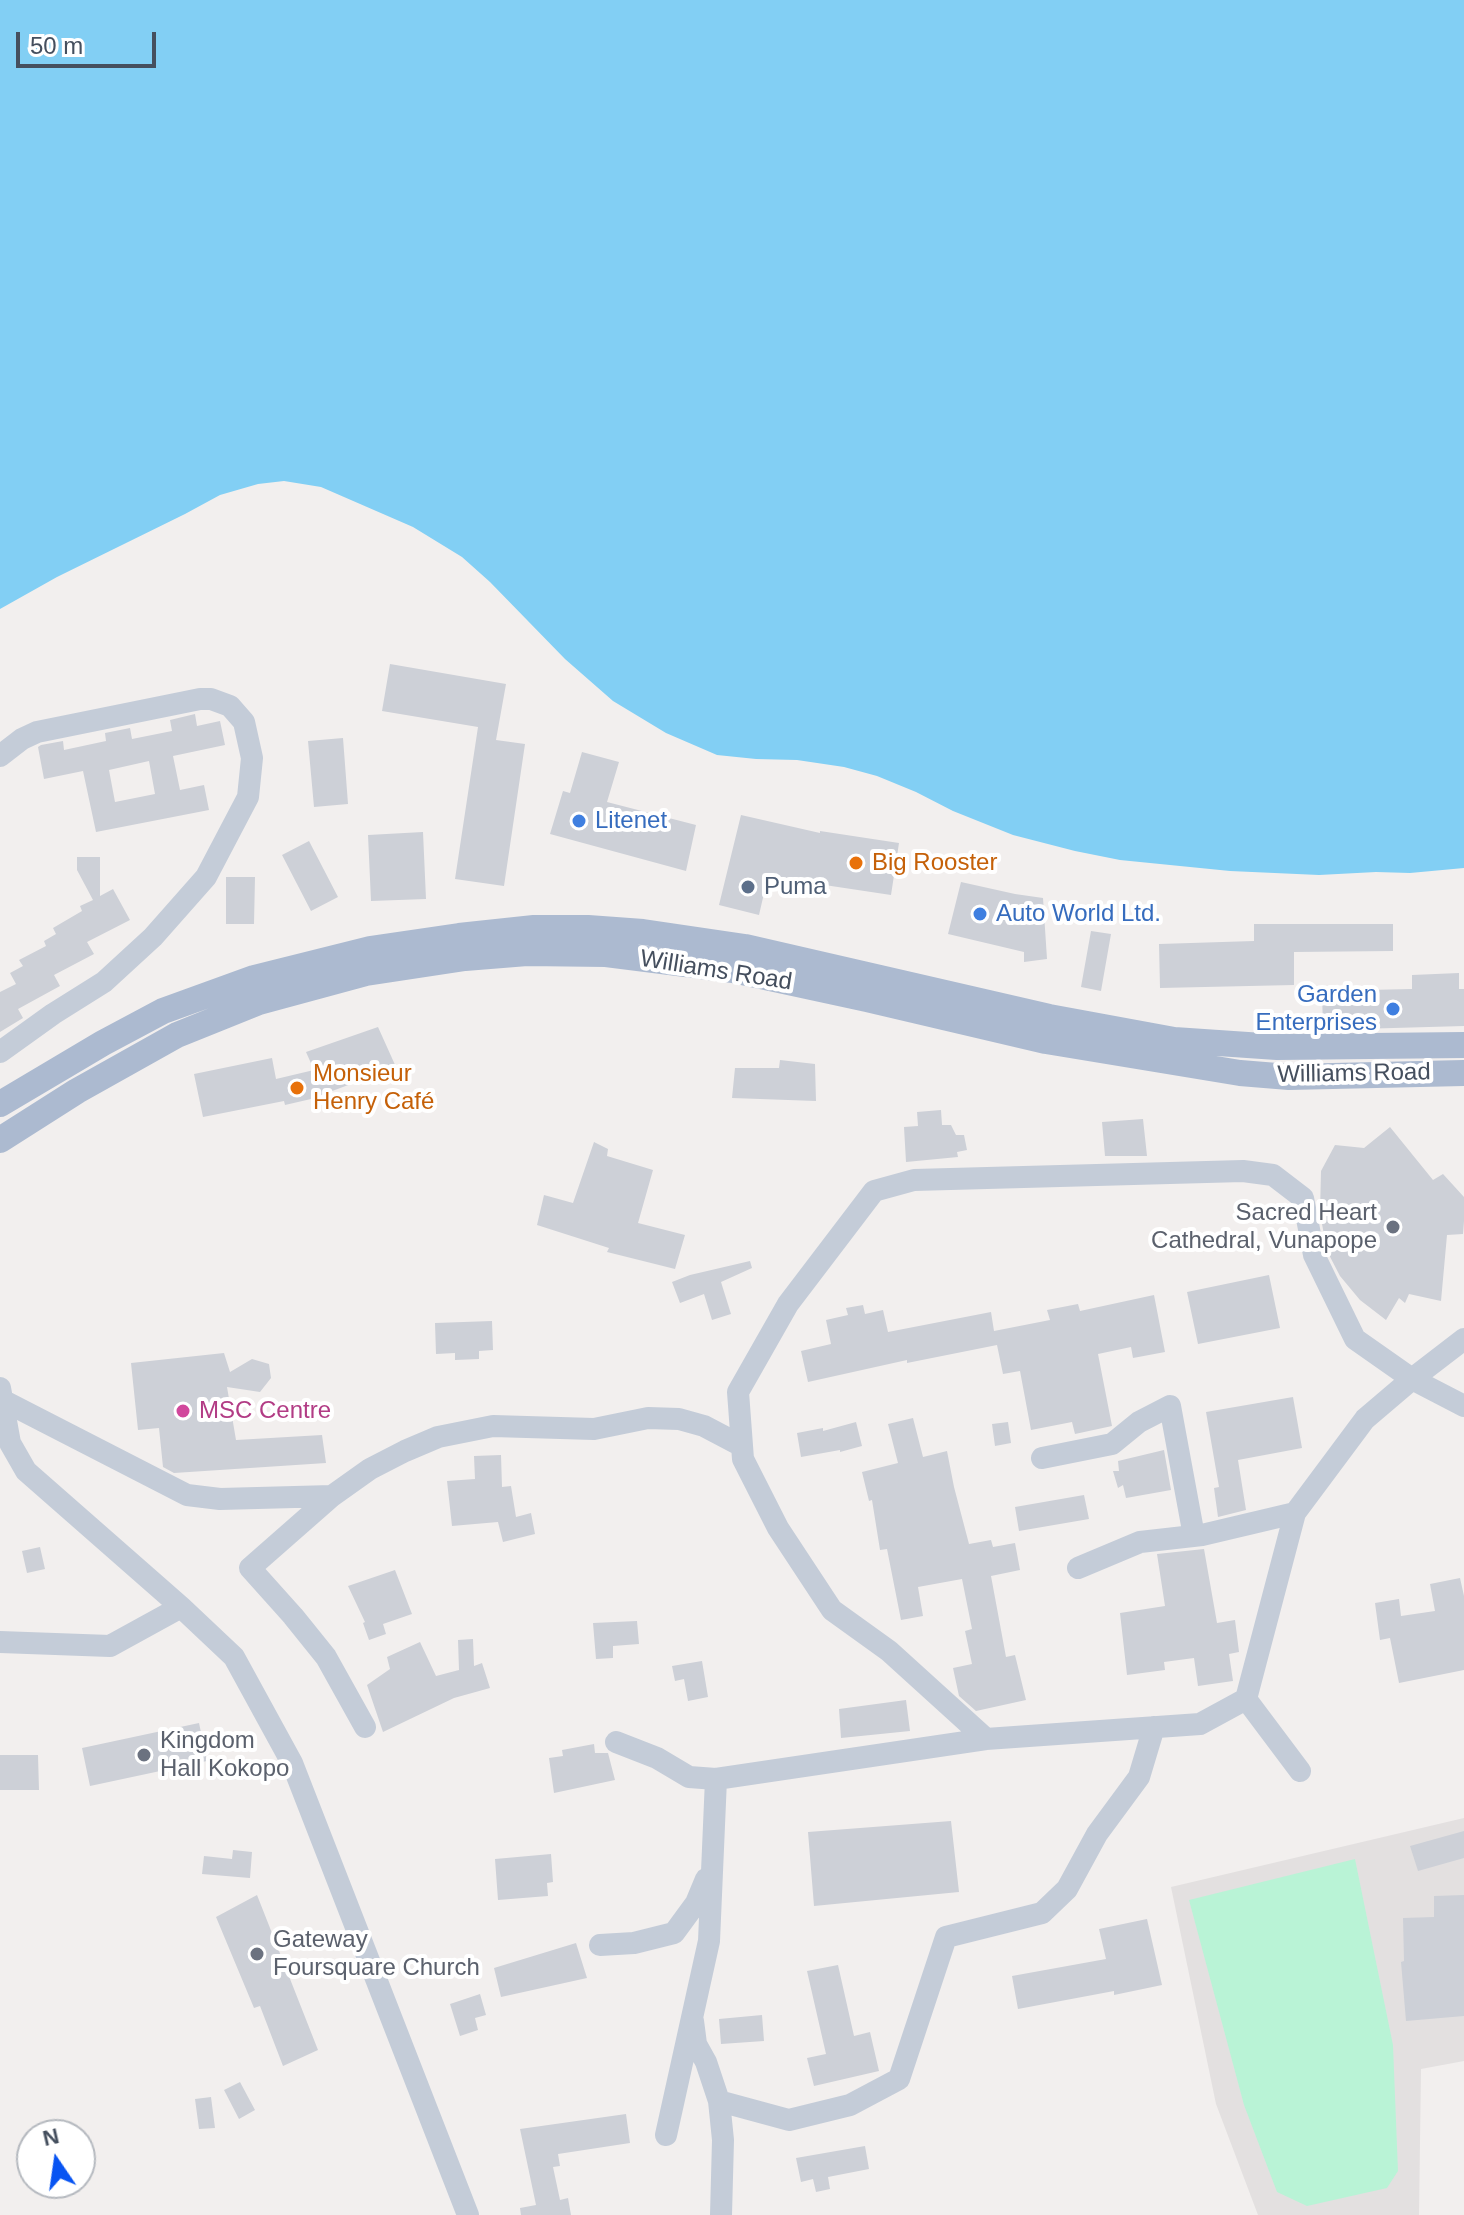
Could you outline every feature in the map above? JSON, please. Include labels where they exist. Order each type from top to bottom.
[{"type":"main road","name":"Williams Road","points":[[0,1104],[163,1011],[254,978],[370,949],[534,928],[643,932],[745,947],[1049,1017],[1174,1040],[1277,1047],[1464,1045]]},
{"type":"main road","name":"Williams Road","points":[[0,1140],[77,1091],[177,1035],[259,1002],[366,973],[465,958],[527,953],[606,954],[733,970],[1046,1041],[1240,1073],[1289,1077],[1464,1073]]},
{"type":"street","points":[[0,756],[37,732],[211,699],[230,706],[244,722],[252,758],[248,797],[206,877],[153,937],[104,982],[0,1052]]},
{"type":"street","points":[[986,1739],[889,1651],[832,1610],[778,1528],[743,1459],[738,1392],[788,1304],[874,1191],[914,1180],[1243,1171],[1273,1175],[1303,1198],[1314,1255],[1355,1339],[1412,1379],[1464,1406]]},
{"type":"street","points":[[616,1742],[657,1758],[689,1777],[716,1779],[986,1739],[1200,1724],[1246,1699],[1295,1513],[1365,1419],[1464,1339]]},
{"type":"street","points":[[1,1394],[187,1495],[220,1499],[332,1496]]},
{"type":"street","points":[[1,1394],[10,1443],[26,1471],[234,1657],[292,1763],[468,2215]]},
{"type":"street","points":[[1042,1458],[1112,1444],[1139,1422],[1170,1406],[1194,1536]]},
{"type":"street","points":[[365,1727],[326,1657],[250,1568],[332,1496],[370,1469],[405,1451],[438,1437],[493,1426],[594,1429],[648,1418],[679,1419],[704,1426],[742,1446]]},
{"type":"street","points":[[1078,1568],[1140,1542],[1194,1536],[1295,1513]]},
{"type":"street","points":[[0,1642],[110,1646],[181,1607]]},
{"type":"street","points":[[1246,1699],[1300,1771]]},
{"type":"street","points":[[719,2101],[789,2120],[850,2105],[899,2079],[946,1937],[1042,1913],[1067,1889],[1097,1834],[1139,1777],[1154,1727]]},
{"type":"street","points":[[666,2135],[709,1941],[716,1779]]},
{"type":"street","points":[[600,1945],[634,1943],[674,1933],[696,1903],[711,1865]]},
{"type":"street","points":[[692,2012],[696,2044],[706,2062],[719,2101],[723,2140],[721,2215]]},
{"type":"shaded area","points":[[1464,1818],[1464,2061],[1421,2069],[1419,2215],[1258,2215],[1216,2104],[1171,1887]]},
{"type":"green space","points":[[1355,1859],[1393,2045],[1398,2171],[1387,2188],[1307,2206],[1277,2192],[1244,2105],[1189,1900]]},
{"type":"water","points":[[0,0],[1464,0],[1464,868],[1319,875],[1230,871],[1120,860],[1013,835],[877,776],[844,767],[797,760],[717,755],[666,733],[613,701],[565,659],[462,557],[413,527],[321,487],[284,481],[258,484],[220,495],[0,609]]},
{"type":"building","points":[[390,664],[506,684],[496,740],[525,744],[504,886],[455,879],[478,727],[382,711]]},
{"type":"building","points":[[195,714],[197,726],[220,721],[225,745],[173,756],[180,790],[204,785],[209,810],[96,832],[83,771],[44,779],[38,747],[41,745],[63,741],[64,750],[106,741],[105,733],[130,728],[132,739],[172,731],[170,720]],"holes":[[[149,761],[155,794],[115,802],[109,770]]]},
{"type":"building","points":[[343,738],[348,804],[314,807],[308,741]]},
{"type":"building","points":[[582,752],[619,762],[607,802],[696,825],[686,871],[550,834],[563,791],[570,793]]},
{"type":"building","points":[[741,815],[820,833],[899,843],[891,895],[768,876],[759,915],[719,905]]},
{"type":"building","points":[[423,832],[426,899],[371,901],[368,835]]},
{"type":"building","points":[[309,841],[338,897],[311,911],[282,855]]},
{"type":"building","points":[[77,857],[100,857],[100,896],[113,889],[130,920],[87,942],[94,954],[54,975],[60,986],[18,1009],[23,1018],[0,1032],[0,992],[16,984],[10,973],[23,966],[19,960],[46,946],[44,941],[56,934],[53,928],[82,911],[80,906],[93,900],[77,870]]},
{"type":"building","points":[[226,877],[255,877],[254,924],[226,924]]},
{"type":"building","points":[[961,882],[1043,898],[1047,959],[1024,962],[1024,952],[948,934]]},
{"type":"building","points":[[1254,924],[1393,924],[1393,951],[1294,952],[1294,985],[1160,988],[1159,944],[1254,941]]},
{"type":"building","points":[[1091,931],[1111,934],[1101,991],[1081,987]]},
{"type":"building","name":"Garden Enterprises","points":[[1459,973],[1459,989],[1464,989],[1464,1026],[1323,1030],[1322,991],[1412,989],[1412,975]]},
{"type":"building","points":[[378,1027],[396,1067],[311,1099],[285,1105],[284,1101],[203,1117],[194,1074],[272,1058],[276,1079],[314,1070],[306,1052]]},
{"type":"building","points":[[780,1060],[815,1064],[816,1101],[732,1098],[735,1068],[779,1068]]},
{"type":"building","points":[[941,1110],[942,1125],[951,1125],[956,1135],[964,1135],[967,1150],[957,1152],[958,1157],[906,1162],[904,1127],[918,1126],[917,1112]]},
{"type":"building","points":[[1143,1119],[1147,1156],[1105,1156],[1102,1122]]},
{"type":"building","name":"Sacred Heart Cathedral, Vunapope","points":[[1390,1127],[1433,1180],[1443,1174],[1464,1197],[1464,1221],[1463,1234],[1447,1235],[1441,1301],[1409,1294],[1405,1303],[1399,1298],[1386,1320],[1360,1300],[1340,1276],[1327,1251],[1320,1213],[1321,1171],[1335,1145],[1364,1148]]},
{"type":"building","points":[[594,1142],[608,1149],[607,1156],[653,1170],[638,1223],[685,1235],[675,1269],[607,1252],[609,1248],[537,1225],[544,1195],[573,1203]]},
{"type":"building","points":[[750,1261],[752,1268],[721,1282],[731,1314],[712,1320],[704,1294],[680,1303],[672,1282]]},
{"type":"building","points":[[1269,1275],[1280,1328],[1198,1344],[1187,1292]]},
{"type":"building","points":[[1154,1295],[1165,1352],[1133,1358],[1131,1347],[1098,1354],[1112,1426],[1075,1434],[1072,1422],[1031,1430],[1020,1371],[1003,1374],[997,1345],[907,1363],[907,1360],[808,1382],[801,1351],[831,1344],[826,1320],[848,1315],[846,1308],[863,1305],[865,1314],[883,1310],[888,1332],[991,1312],[994,1331],[1050,1320],[1047,1310],[1078,1304],[1080,1311]]},
{"type":"building","points":[[492,1321],[493,1350],[479,1351],[479,1359],[455,1360],[455,1353],[436,1354],[435,1323]]},
{"type":"building","name":"MSC Centre","points":[[224,1353],[230,1372],[252,1359],[269,1364],[271,1378],[260,1392],[227,1387],[236,1440],[322,1435],[326,1463],[174,1473],[163,1467],[159,1428],[138,1430],[131,1363]]},
{"type":"building","points":[[1293,1397],[1302,1448],[1238,1460],[1246,1510],[1218,1517],[1214,1488],[1219,1487],[1206,1412]]},
{"type":"building","points":[[913,1418],[923,1457],[947,1451],[969,1544],[991,1540],[993,1547],[1015,1543],[1020,1570],[991,1576],[1006,1657],[1015,1655],[1026,1700],[976,1711],[959,1696],[953,1668],[972,1664],[965,1631],[972,1629],[962,1579],[918,1587],[923,1616],[901,1620],[887,1549],[880,1550],[872,1500],[869,1501],[862,1472],[898,1463],[888,1424]]},
{"type":"building","points":[[856,1422],[862,1446],[801,1457],[797,1433],[823,1428],[823,1431]]},
{"type":"building","points":[[1008,1422],[1011,1443],[995,1446],[992,1424]]},
{"type":"building","points":[[1164,1450],[1171,1490],[1126,1498],[1123,1485],[1118,1488],[1113,1471],[1119,1471],[1118,1461]]},
{"type":"building","points":[[501,1455],[502,1487],[511,1486],[516,1517],[531,1513],[535,1534],[503,1542],[498,1522],[452,1526],[447,1481],[475,1479],[474,1456]]},
{"type":"building","points":[[1084,1495],[1089,1519],[1019,1531],[1015,1507]]},
{"type":"building","points":[[40,1547],[45,1569],[27,1573],[22,1551]]},
{"type":"building","points":[[1204,1549],[1217,1623],[1235,1620],[1239,1652],[1229,1654],[1233,1681],[1198,1686],[1194,1658],[1164,1662],[1165,1670],[1127,1675],[1120,1613],[1165,1606],[1157,1554]]},
{"type":"building","points":[[395,1570],[412,1614],[383,1624],[386,1634],[369,1640],[365,1622],[348,1586]]},
{"type":"building","points":[[1460,1578],[1464,1596],[1464,1670],[1399,1683],[1390,1638],[1380,1640],[1375,1603],[1399,1599],[1401,1616],[1435,1611],[1430,1584]]},
{"type":"building","points":[[637,1621],[639,1644],[613,1646],[613,1658],[596,1659],[593,1623]]},
{"type":"building","points":[[473,1639],[474,1666],[482,1663],[490,1688],[454,1698],[383,1732],[367,1685],[390,1669],[387,1657],[420,1642],[436,1676],[459,1670],[458,1640]]},
{"type":"building","points":[[702,1661],[708,1697],[688,1701],[684,1679],[675,1681],[672,1666]]},
{"type":"building","points":[[906,1700],[910,1731],[841,1738],[839,1709]]},
{"type":"building","name":"Kingdom Hall Kokopo","points":[[199,1723],[207,1761],[90,1786],[82,1748]]},
{"type":"building","points":[[594,1744],[595,1753],[608,1753],[615,1780],[554,1793],[549,1758],[563,1756],[562,1750]]},
{"type":"building","points":[[0,1755],[38,1755],[39,1790],[0,1790]]},
{"type":"building","points":[[951,1821],[959,1892],[814,1906],[808,1832]]},
{"type":"building","points":[[1464,1831],[1464,1858],[1418,1871],[1410,1846]]},
{"type":"building","points":[[233,1850],[252,1852],[250,1878],[202,1874],[204,1856],[232,1859]]},
{"type":"building","points":[[551,1854],[553,1882],[547,1883],[548,1896],[498,1900],[495,1859]]},
{"type":"building","name":"Gateway Foursquare Church","points":[[257,1895],[318,2050],[283,2066],[260,2006],[254,2008],[216,1917]]},
{"type":"building","points":[[1464,1895],[1464,2016],[1406,2021],[1401,1962],[1404,1961],[1403,1918],[1434,1917],[1434,1896]]},
{"type":"building","points":[[1147,1919],[1162,1985],[1018,2009],[1012,1976],[1106,1959],[1099,1929]]},
{"type":"building","points":[[576,1943],[587,1978],[501,1997],[494,1968]]},
{"type":"building","points":[[838,1965],[854,2036],[870,2032],[879,2071],[814,2086],[807,2058],[826,2054],[807,1971]]},
{"type":"building","points":[[480,1994],[486,2015],[475,2018],[478,2030],[460,2036],[450,2004]]},
{"type":"building","points":[[762,2015],[764,2041],[721,2044],[719,2019]]},
{"type":"building","points":[[240,2082],[255,2110],[239,2119],[224,2090]]},
{"type":"building","points":[[211,2097],[215,2128],[199,2129],[195,2099]]},
{"type":"building","points":[[626,2114],[630,2143],[558,2154],[560,2166],[553,2167],[560,2200],[568,2198],[571,2215],[521,2215],[520,2208],[536,2205],[520,2129]]},
{"type":"building","points":[[865,2146],[869,2169],[828,2177],[830,2189],[816,2192],[813,2179],[801,2182],[796,2158]]},
{"type":"place","name":"Litenet","points":[[579,821]]},
{"type":"place","name":"Big Rooster","points":[[856,863]]},
{"type":"place","name":"Puma","points":[[748,887]]},
{"type":"place","name":"Auto World Ltd.","points":[[980,914]]},
{"type":"place","name":"Garden Enterprises","points":[[1393,1009]]},
{"type":"place","name":"Monsieur Henry Café","points":[[297,1088]]},
{"type":"place","name":"Sacred Heart Cathedral, Vunapope","points":[[1393,1227]]},
{"type":"place","name":"MSC Centre","points":[[183,1411]]},
{"type":"place","name":"Kingdom Hall Kokopo","points":[[144,1755]]},
{"type":"place","name":"Gateway Foursquare Church","points":[[257,1954]]}]
